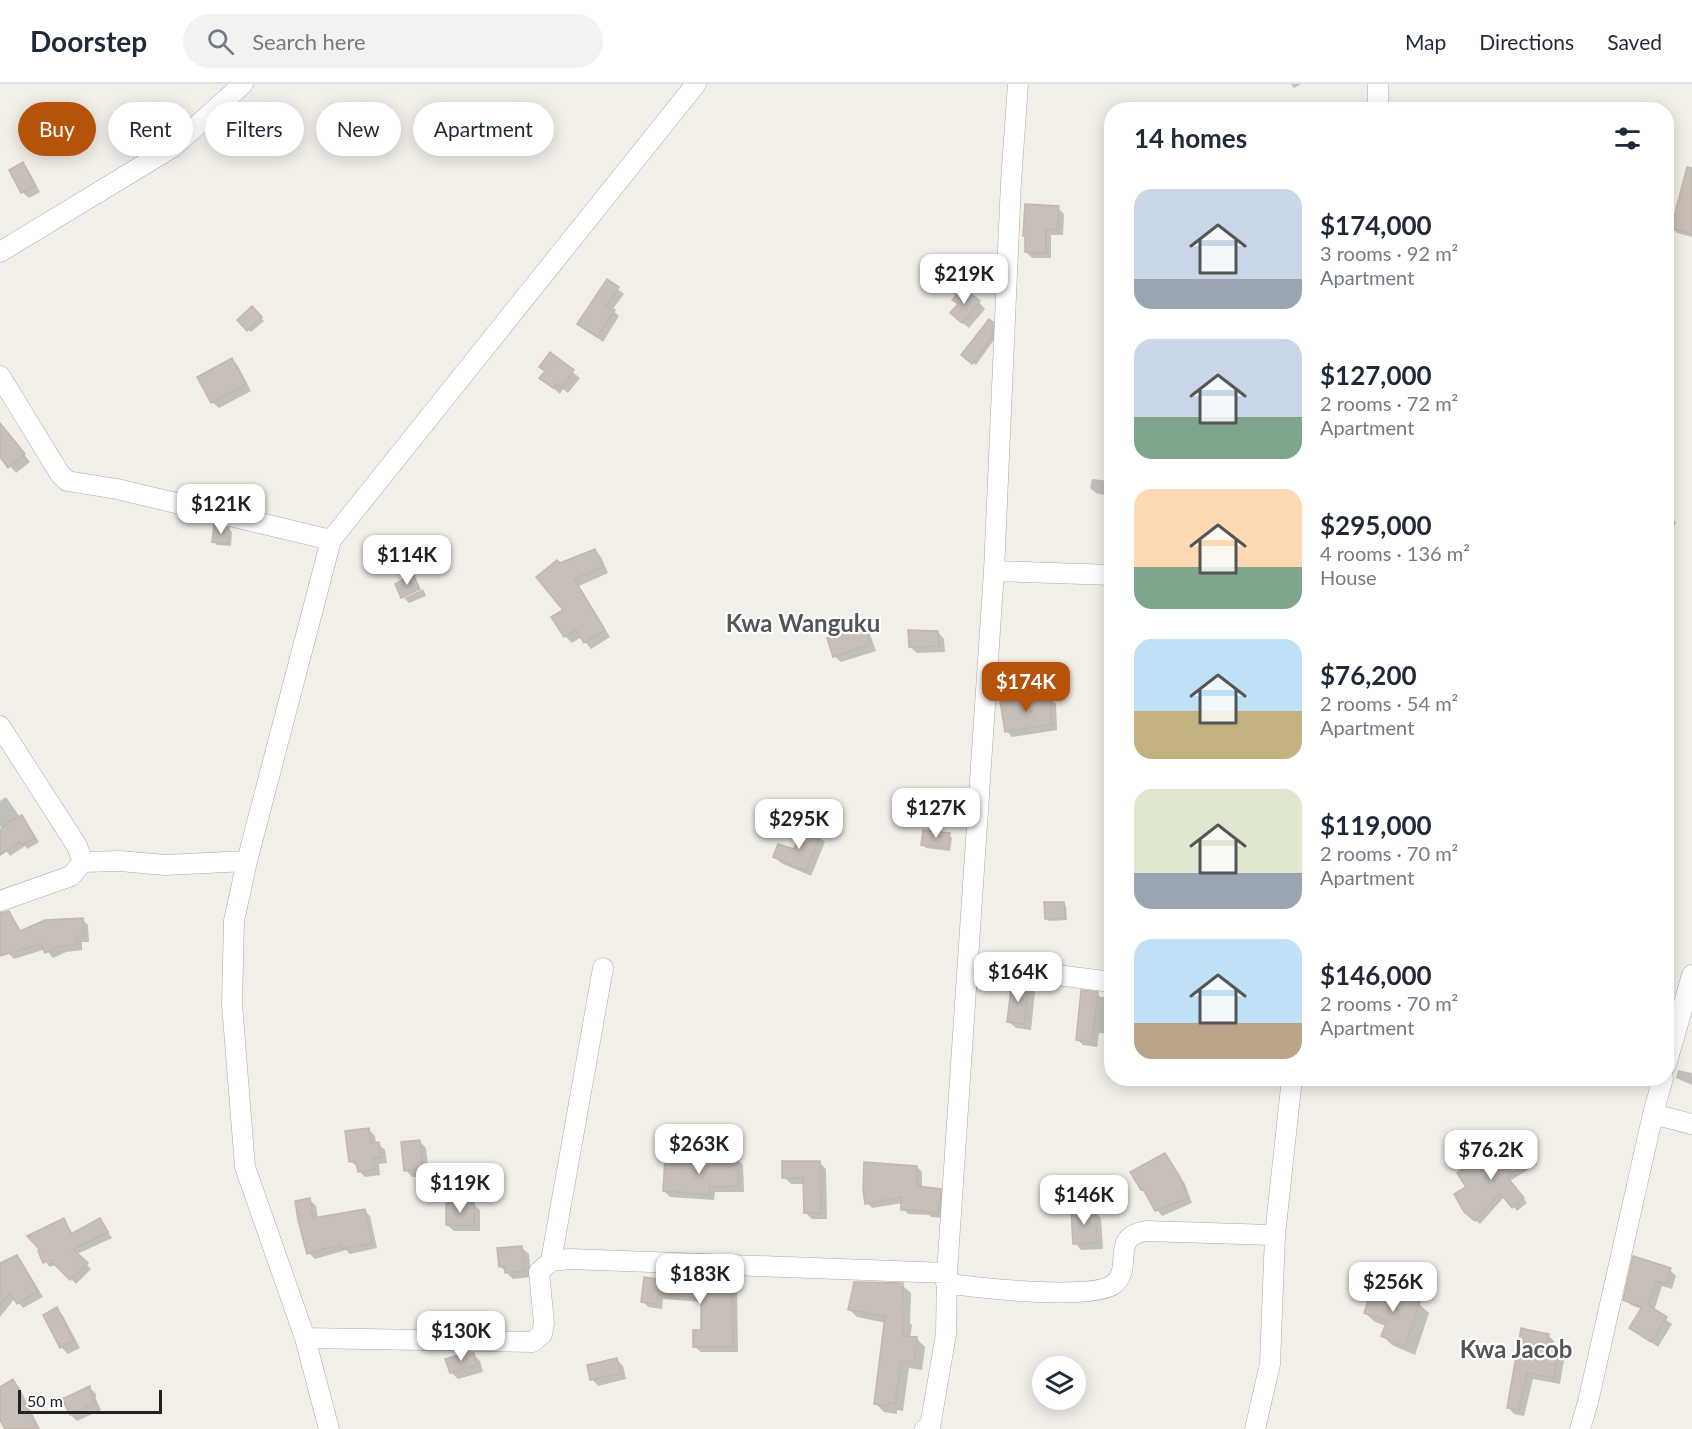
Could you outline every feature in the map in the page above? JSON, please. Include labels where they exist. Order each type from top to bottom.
[{"type":"street","points":[[0,252],[173,147],[243,84]]},
{"type":"street","points":[[329,1429],[305,1338],[245,1167],[232,1004],[234,921],[247,861],[331,540],[696,84]]},
{"type":"street","points":[[925,1429],[930,1427],[946,1334],[946,1278],[994,571],[1010,205],[1018,84]]},
{"type":"street","points":[[1378,84],[1378,102]]},
{"type":"street","points":[[0,376],[67,482],[117,489],[331,540]]},
{"type":"street","points":[[994,571],[1104,575]]},
{"type":"street","points":[[2,734],[77,846],[83,862]]},
{"type":"street","points":[[0,900],[71,876],[83,862],[120,861],[165,866],[247,861]]},
{"type":"street","points":[[969,964],[1104,981]]},
{"type":"street","points":[[305,1338],[533,1342],[542,1334],[544,1323],[540,1272],[551,1261],[603,968]]},
{"type":"street","points":[[1674,1037],[1692,975]]},
{"type":"street","points":[[1255,1429],[1270,1364],[1275,1235],[1291,1086]]},
{"type":"street","points":[[1580,1429],[1661,1086]]},
{"type":"street","points":[[1653,1114],[1692,1124]]},
{"type":"street","points":[[551,1261],[570,1259],[946,1278],[967,1287],[1030,1292],[1097,1290],[1114,1284],[1120,1274],[1124,1248],[1129,1238],[1135,1233],[1146,1231],[1275,1235]]},
{"type":"building","points":[[23,162],[35,185],[21,193],[9,170]]},
{"type":"building","points":[[1687,167],[1692,168],[1692,234],[1674,229],[1674,217]]},
{"type":"building","points":[[1025,204],[1059,206],[1057,230],[1046,229],[1046,253],[1025,252],[1025,236],[1023,236]]},
{"type":"building","points":[[607,279],[619,287],[606,306],[615,310],[597,337],[577,324]]},
{"type":"building","points":[[963,287],[980,301],[962,323],[950,313],[958,304],[952,300]]},
{"type":"building","points":[[252,306],[262,317],[247,331],[237,320]]},
{"type":"building","points":[[989,319],[993,322],[992,337],[972,364],[961,355]]},
{"type":"building","points":[[550,352],[574,370],[561,388],[556,384],[553,388],[539,378],[545,371],[539,367]]},
{"type":"building","points":[[232,358],[246,384],[211,403],[197,377]]},
{"type":"building","points":[[0,423],[25,454],[8,468],[0,457]]},
{"type":"building","points":[[214,524],[229,528],[228,544],[212,542]]},
{"type":"building","points":[[595,549],[603,567],[574,579],[605,630],[584,643],[576,630],[564,637],[551,617],[563,610],[536,577],[557,560],[560,563]]},
{"type":"building","points":[[413,574],[420,589],[401,598],[395,584]]},
{"type":"building","points":[[864,626],[870,644],[833,657],[827,638]]},
{"type":"building","points":[[908,630],[938,631],[939,646],[909,647]]},
{"type":"building","points":[[1022,697],[1051,697],[1050,716],[1053,724],[1005,732],[1000,701]]},
{"type":"building","points":[[22,815],[35,838],[22,845],[20,842],[0,855],[0,830],[7,823]]},
{"type":"building","points":[[803,828],[820,835],[806,871],[773,857],[778,844],[794,849]]},
{"type":"building","points":[[923,830],[950,833],[948,848],[921,845]]},
{"type":"building","points":[[1044,902],[1064,902],[1065,918],[1045,919]]},
{"type":"building","points":[[9,911],[20,931],[45,920],[83,918],[84,936],[76,937],[77,945],[59,946],[45,953],[41,944],[0,956],[0,913]]},
{"type":"building","points":[[1012,981],[1029,984],[1024,1024],[1007,1022]]},
{"type":"building","points":[[1081,990],[1098,992],[1092,1042],[1076,1040]]},
{"type":"building","points":[[369,1128],[371,1143],[379,1142],[381,1157],[373,1158],[375,1169],[358,1172],[356,1161],[349,1162],[345,1131]]},
{"type":"building","points":[[420,1140],[423,1169],[404,1171],[401,1142]]},
{"type":"building","points":[[1523,1142],[1534,1159],[1507,1177],[1524,1198],[1512,1208],[1500,1193],[1475,1221],[1464,1212],[1454,1194],[1466,1187],[1457,1173],[1486,1153],[1492,1162]]},
{"type":"building","points":[[1165,1153],[1180,1177],[1188,1198],[1155,1211],[1130,1172]]},
{"type":"building","points":[[665,1157],[710,1161],[710,1159],[738,1158],[738,1186],[709,1187],[709,1195],[663,1191]]},
{"type":"building","points":[[782,1161],[820,1161],[821,1213],[804,1213],[803,1178],[782,1178]]},
{"type":"building","points":[[864,1162],[917,1166],[917,1186],[941,1189],[938,1213],[924,1212],[924,1210],[901,1210],[901,1197],[865,1204]]},
{"type":"building","points":[[310,1198],[313,1218],[365,1209],[372,1243],[342,1249],[341,1244],[307,1254],[295,1201]]},
{"type":"building","points":[[474,1202],[474,1225],[446,1225],[446,1203]]},
{"type":"building","points":[[1095,1209],[1097,1243],[1073,1244],[1071,1210]]},
{"type":"building","points":[[64,1218],[71,1234],[100,1218],[108,1232],[73,1249],[88,1263],[70,1280],[50,1260],[43,1263],[38,1251],[40,1250],[27,1236]]},
{"type":"building","points":[[522,1246],[525,1271],[505,1273],[505,1266],[499,1267],[497,1248]]},
{"type":"building","points":[[17,1255],[38,1291],[17,1304],[10,1292],[0,1305],[0,1263]]},
{"type":"building","points":[[1633,1256],[1671,1268],[1666,1284],[1656,1281],[1648,1305],[1667,1317],[1651,1342],[1629,1328],[1642,1307],[1623,1300]]},
{"type":"building","points":[[672,1275],[731,1277],[733,1347],[693,1347],[693,1330],[701,1330],[701,1298],[658,1294],[657,1304],[641,1302],[644,1277],[672,1281]]},
{"type":"building","points":[[854,1282],[903,1283],[902,1336],[917,1337],[914,1362],[901,1361],[895,1403],[889,1402],[889,1406],[874,1404],[885,1316],[848,1310]]},
{"type":"building","points":[[1374,1282],[1398,1291],[1397,1294],[1420,1302],[1405,1347],[1381,1336],[1387,1321],[1364,1313]]},
{"type":"building","points":[[57,1307],[74,1341],[60,1348],[43,1315]]},
{"type":"building","points":[[1521,1328],[1549,1334],[1547,1344],[1559,1347],[1554,1378],[1527,1373],[1519,1410],[1507,1408]]},
{"type":"building","points":[[465,1353],[474,1353],[477,1365],[450,1373],[445,1359]]},
{"type":"building","points":[[617,1358],[621,1373],[590,1380],[587,1365]]},
{"type":"building","points":[[13,1379],[38,1429],[5,1429],[0,1420],[0,1387]]},
{"type":"building","points":[[90,1386],[95,1403],[70,1415],[62,1399]]},
{"type":"district","name":"Kwa Wanguku","points":[[803,622]]},
{"type":"district","name":"Kwa Jacob","points":[[1516,1348]]}]
